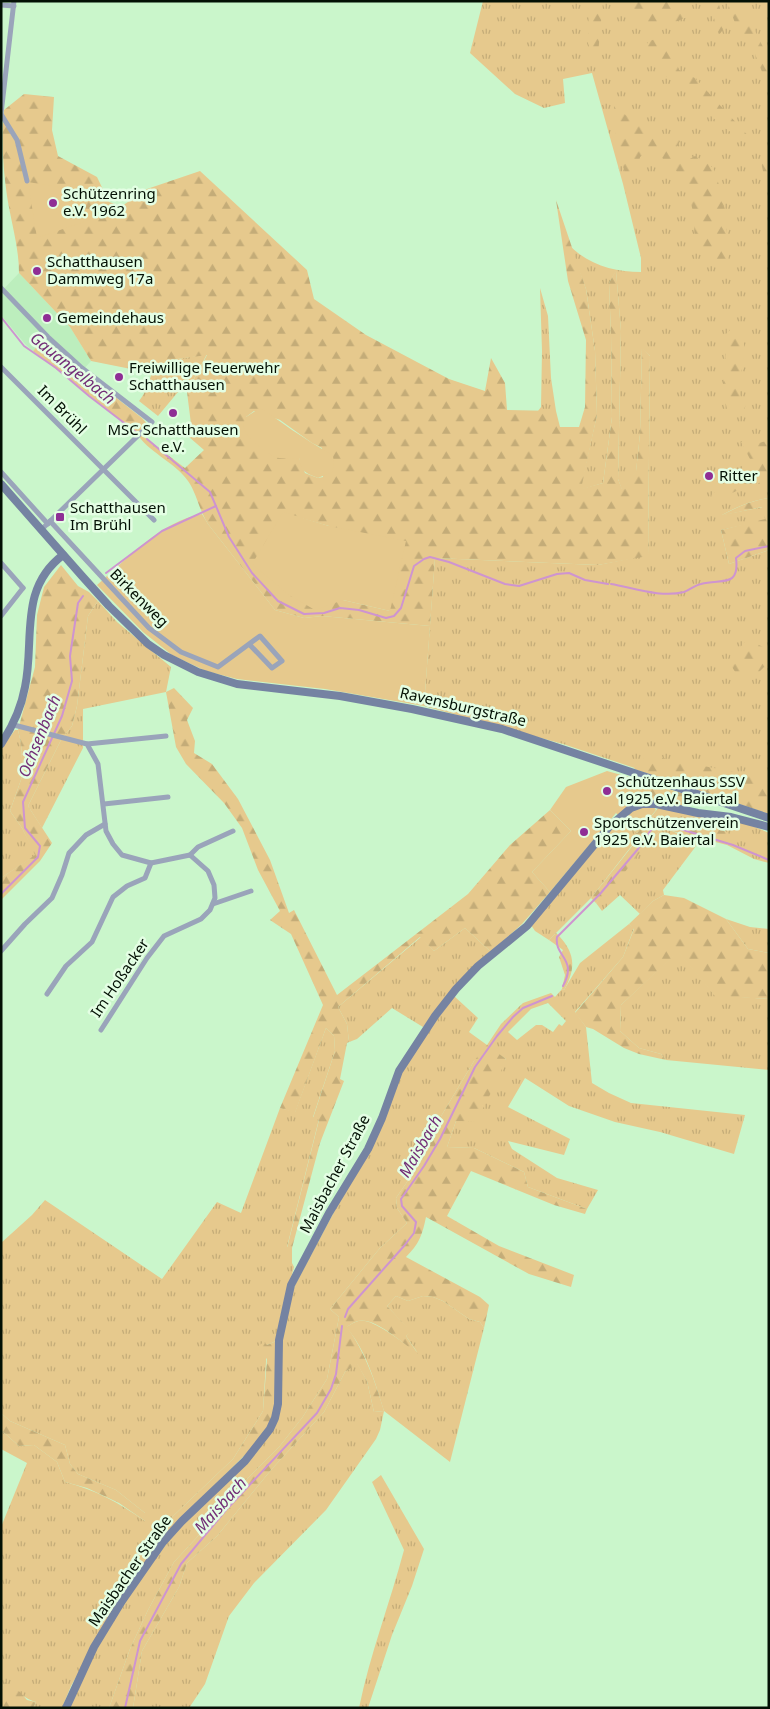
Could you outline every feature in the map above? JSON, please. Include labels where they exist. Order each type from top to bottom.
[{"type":"street","points":[[1,5],[14,4],[1,114],[18,140],[27,181]]},
{"type":"street","points":[[1,288],[48,337],[82,368],[152,422],[105,470],[41,530]]},
{"type":"street","name":"Im Brühl","points":[[1,368],[154,520]]},
{"type":"street","name":"Birkenweg","points":[[1,472],[149,628],[181,652],[218,667],[250,644]]},
{"type":"street","points":[[1,484],[63,555],[49,566],[35,590],[30,616],[30,648],[25,687],[14,725],[1,744]]},
{"type":"street","name":"Ravensburgstraße","points":[[63,555],[109,606],[148,644],[187,668],[218,679],[246,685],[340,696],[387,704],[502,729],[769,818]]},
{"type":"street","points":[[1,563],[23,588],[35,590]]},
{"type":"street","points":[[1,616],[23,588]]},
{"type":"street","points":[[260,636],[282,661],[272,668],[250,644],[260,636]]},
{"type":"street","points":[[14,725],[86,744],[166,736]]},
{"type":"street","points":[[86,744],[98,764],[106,831],[122,855],[152,863],[190,854],[198,847],[233,831]]},
{"type":"street","points":[[104,804],[168,797]]},
{"type":"street","name":"Maisbacher Straße","points":[[66,1708],[94,1647],[122,1601],[164,1542],[182,1521],[258,1447],[270,1429],[275,1418],[278,1397],[280,1333],[294,1277],[329,1213],[368,1149],[382,1118],[399,1071],[435,1016],[469,976],[527,926],[609,827],[631,808],[642,804],[656,804],[698,813],[731,817],[769,827]]},
{"type":"street","points":[[1,952],[25,924],[52,898],[69,853],[86,835],[105,824]]},
{"type":"street","points":[[190,854],[208,871],[214,885],[215,898],[213,904]]},
{"type":"street","points":[[47,994],[66,966],[92,942],[112,897],[127,886],[145,878],[152,863]]},
{"type":"street","points":[[213,904],[250,890]]},
{"type":"street","name":"Im Hoßacker","points":[[101,1030],[147,958],[164,936],[201,920],[213,904]]},
{"type":"shaded area","points":[[19,273],[70,327],[91,361],[82,371],[44,339],[33,351],[1,315],[1,292]]},
{"type":"green space","points":[[483,1],[769,1],[769,498],[745,504],[722,515],[763,507],[766,520],[721,530],[729,564],[769,550],[769,813],[563,744],[424,706],[435,558],[598,565],[648,555],[650,356],[642,348],[640,434],[636,472],[622,490],[618,479],[621,331],[616,271],[609,283],[612,417],[603,483],[580,490],[597,415],[595,351],[586,289],[570,246],[577,253],[594,263],[622,271],[641,272],[641,258],[623,184],[592,73],[563,79],[565,103],[544,108],[515,94],[470,53]]},
{"type":"green space","points":[[589,1],[603,1],[598,54],[593,59],[588,43]]},
{"type":"green space","points":[[618,1],[681,1],[688,10],[687,17],[670,24],[653,23],[634,16]]},
{"type":"green space","points":[[709,1],[718,1],[725,27],[719,35]]},
{"type":"green space","points":[[727,1],[740,1],[769,59],[769,90],[752,46],[735,23]]},
{"type":"green space","points":[[663,37],[679,70],[695,78],[752,140],[744,142],[721,125],[709,114],[704,103],[682,84],[675,83],[656,68],[644,48],[649,41]]},
{"type":"green space","points":[[24,94],[54,97],[52,130],[58,156],[97,177],[109,202],[122,206],[147,189],[200,171],[307,270],[314,299],[366,335],[449,379],[485,391],[491,358],[505,383],[507,410],[556,411],[560,427],[579,427],[585,407],[586,340],[568,281],[556,200],[586,289],[595,351],[597,415],[581,489],[603,483],[612,417],[609,283],[616,270],[621,331],[618,479],[622,489],[636,471],[640,434],[642,347],[650,356],[648,556],[598,565],[435,558],[430,626],[322,616],[304,618],[275,610],[208,524],[191,486],[182,474],[147,445],[137,433],[33,351],[44,339],[142,418],[150,427],[144,437],[185,468],[204,450],[189,437],[191,424],[187,392],[207,355],[170,360],[136,370],[91,361],[70,327],[19,273],[18,254],[4,175],[4,110]],"holes":[[[254,411],[280,420],[322,448],[323,477],[318,478],[305,473],[299,458],[246,417]],[[283,513],[329,526],[390,611],[343,600]]]},
{"type":"green space","points":[[614,106],[664,144],[669,144],[674,137],[680,141],[675,151],[679,157],[688,160],[695,156],[706,162],[715,172],[726,218],[730,274],[706,254],[698,244],[694,216],[685,186],[677,171],[667,161],[654,156],[641,156],[631,168],[628,179],[617,152]]},
{"type":"green space","points":[[767,154],[769,155],[769,198],[761,162]]},
{"type":"green space","name":"Schützenring e.V. 1962","points":[[28,182],[58,187],[89,220],[37,238]]},
{"type":"green space","points":[[540,288],[548,316],[551,378],[556,411],[538,411],[541,407],[542,351]]},
{"type":"green space","points":[[731,329],[741,332],[744,341],[744,361],[738,385],[741,399],[746,403],[744,412],[728,412],[724,395],[725,359],[728,341],[724,336]]},
{"type":"green space","points":[[207,354],[187,392],[178,392],[158,416],[139,401],[147,388],[155,363]]},
{"type":"green space","points":[[182,364],[189,374],[169,389],[162,379]]},
{"type":"green space","points":[[260,408],[333,456],[332,472],[318,478],[310,475],[301,466],[299,458],[275,457],[253,441],[245,432],[244,424],[246,417]]},
{"type":"green space","points":[[769,440],[769,480],[739,490],[710,505],[709,498],[737,475],[750,459],[741,442],[746,441],[756,444]]},
{"type":"green space","points":[[769,498],[769,550],[729,564],[721,530],[765,519],[762,507],[720,516],[744,505]]},
{"type":"green space","points":[[283,512],[329,526],[406,541],[390,611],[343,600],[315,610],[289,595],[252,564]]},
{"type":"green space","points":[[202,514],[275,610],[304,618],[322,616],[430,626],[424,706],[325,689],[237,679],[206,671],[172,655],[143,632],[97,585],[145,542],[173,524]]},
{"type":"green space","points":[[61,565],[78,586],[89,592],[98,601],[88,616],[77,706],[72,726],[61,740],[28,806],[52,843],[40,861],[1,900],[1,878],[35,855],[22,828],[10,811],[23,774],[21,743],[18,730],[35,667],[37,615],[44,587]]},
{"type":"green space","points":[[98,601],[117,622],[171,667],[166,692],[83,709],[83,748],[42,828],[28,806],[61,740],[72,726],[77,706],[88,616]]},
{"type":"green space","points":[[747,639],[769,650],[769,669],[764,667],[757,674],[737,675],[729,662],[731,653],[739,649]]},
{"type":"green space","points":[[174,688],[193,708],[187,720],[195,741],[194,753],[212,764],[238,799],[270,860],[289,913],[294,910],[337,995],[468,894],[510,845],[550,810],[571,831],[532,872],[550,892],[522,924],[491,952],[465,928],[434,951],[420,937],[338,1007],[347,1024],[349,1042],[347,1043],[340,1079],[344,1081],[320,1143],[292,1248],[287,1248],[319,1120],[313,1118],[335,1051],[334,1036],[326,1028],[295,1113],[280,1108],[323,1005],[291,934],[270,920],[280,911],[258,870],[242,828],[224,803],[186,764],[176,747],[166,692]]},
{"type":"green space","points":[[15,730],[18,730],[21,743],[23,774],[10,811],[22,828],[36,855],[1,878],[1,749]]},
{"type":"green space","points":[[647,755],[765,778],[769,789],[769,814],[634,769]]},
{"type":"green space","name":"Sportschützenverein 1925 e.V. Baiertal","points":[[607,771],[647,782],[647,798],[656,810],[637,833],[616,813],[550,892],[532,872],[571,831],[550,810],[566,787]]},
{"type":"green space","points":[[647,782],[706,801],[688,806],[650,802],[647,798]]},
{"type":"green space","points":[[659,807],[748,824],[769,833],[769,863],[754,859],[727,845],[729,841],[725,830],[699,829],[664,819],[649,819]]},
{"type":"green space","points":[[621,818],[637,833],[637,839],[591,898],[549,940],[535,931],[531,925]]},
{"type":"green space","points":[[660,818],[701,829],[724,831],[729,834],[729,842],[727,845],[688,836],[665,828],[651,838],[615,885],[596,903],[591,898],[637,840],[637,833],[649,819]]},
{"type":"green space","points":[[665,828],[679,834],[702,838],[663,890],[664,895],[653,901],[640,914],[620,895],[602,911],[596,903],[651,838]]},
{"type":"green space","points":[[664,895],[684,898],[726,919],[748,949],[769,953],[769,999],[715,996],[678,952],[621,1005],[620,1031],[639,1048],[661,1054],[666,1060],[639,1054],[624,1048],[593,1029],[586,1027],[575,1013],[623,957],[634,929],[629,924],[653,901]]},
{"type":"green space","points":[[726,919],[750,927],[769,929],[769,953],[748,949]]},
{"type":"green space","points":[[629,924],[634,928],[623,957],[575,1012],[586,1027],[592,1083],[631,1103],[745,1115],[734,1154],[660,1132],[615,1122],[569,1106],[525,1078],[508,1107],[570,1139],[564,1155],[508,1141],[512,1149],[557,1178],[598,1190],[587,1209],[528,1187],[524,1172],[474,1148],[447,1147],[456,1121],[506,1059],[492,1050],[474,1061],[440,1118],[420,1163],[396,1198],[397,1208],[407,1223],[380,1248],[330,1309],[339,1317],[327,1379],[302,1418],[279,1447],[223,1503],[200,1534],[174,1562],[148,1610],[130,1649],[109,1708],[69,1708],[90,1660],[124,1601],[175,1532],[259,1449],[278,1417],[282,1386],[283,1321],[295,1285],[334,1212],[400,1075],[430,1029],[454,996],[478,1018],[469,1032],[487,1045],[501,1024],[523,1003],[551,993],[555,997],[562,989],[564,990],[580,963]],"holes":[[[548,1003],[566,1021],[562,1026],[559,1024],[553,1032],[542,1025],[536,1025],[517,1040],[508,1032],[531,1009]]]},
{"type":"green space","points":[[465,928],[491,952],[440,1005],[423,1027],[392,1008],[357,1039],[349,1042],[347,1024],[338,1007],[421,937],[434,951]]},
{"type":"green space","points":[[556,933],[567,946],[572,960],[571,974],[564,990],[562,989],[565,975],[559,957],[563,950],[549,940]]},
{"type":"green space","points":[[678,951],[715,995],[769,999],[769,1070],[666,1060],[661,1054],[639,1048],[620,1031],[621,1005]]},
{"type":"green space","points":[[326,1028],[334,1036],[335,1051],[313,1117],[319,1119],[287,1247],[292,1248],[292,1263],[294,1267],[280,1318],[276,1341],[267,1345],[263,1411],[233,1459],[169,1520],[164,1536],[124,1591],[71,1686],[62,1708],[33,1708],[36,1702],[24,1697],[5,1683],[1,1691],[1,1527],[27,1463],[1,1449],[1,1430],[19,1446],[34,1445],[57,1462],[65,1482],[107,1498],[145,1521],[145,1513],[116,1490],[78,1474],[70,1464],[65,1445],[10,1421],[1,1413],[1,1243],[32,1215],[45,1200],[162,1279],[217,1202],[241,1213],[280,1108],[295,1112]]},
{"type":"green space","points":[[487,1045],[506,1059],[476,1122],[456,1121],[447,1147],[474,1148],[524,1172],[528,1187],[587,1209],[585,1214],[554,1205],[471,1171],[447,1216],[499,1246],[574,1275],[571,1287],[529,1274],[426,1217],[419,1239],[406,1257],[480,1297],[489,1305],[484,1328],[480,1322],[469,1319],[443,1301],[423,1296],[408,1301],[396,1296],[387,1306],[411,1331],[406,1336],[418,1354],[386,1330],[372,1323],[361,1321],[347,1327],[369,1367],[384,1411],[374,1412],[367,1381],[357,1364],[345,1372],[324,1412],[271,1470],[217,1536],[187,1563],[179,1587],[142,1651],[133,1708],[109,1708],[130,1649],[148,1610],[174,1562],[200,1534],[223,1503],[279,1447],[302,1418],[327,1379],[339,1317],[330,1309],[380,1248],[407,1223],[397,1208],[396,1198],[420,1163],[440,1118],[474,1061]]},
{"type":"green space","points":[[396,1296],[408,1301],[423,1296],[433,1297],[443,1301],[469,1319],[480,1322],[484,1328],[450,1462],[384,1411],[364,1356],[346,1327],[355,1322],[365,1321],[384,1330],[417,1352],[406,1336],[410,1331],[387,1306]]},
{"type":"green space","points":[[276,1341],[276,1401],[271,1421],[259,1441],[164,1535],[169,1520],[233,1459],[263,1411],[267,1359],[255,1348],[264,1342],[267,1345]]},
{"type":"green space","points":[[357,1363],[367,1381],[374,1412],[384,1411],[376,1439],[326,1510],[254,1583],[229,1616],[205,1684],[189,1708],[133,1708],[142,1651],[179,1587],[187,1563],[217,1536],[271,1470],[324,1412],[345,1372]]},
{"type":"green space","points":[[1,1413],[10,1421],[65,1445],[70,1464],[78,1474],[116,1490],[152,1520],[145,1521],[119,1503],[87,1488],[65,1482],[57,1462],[34,1445],[19,1446],[1,1430]]},
{"type":"green space","points":[[381,1475],[424,1549],[412,1586],[392,1635],[368,1708],[359,1708],[404,1550],[372,1482]]},
{"type":"green space","points":[[5,1682],[20,1692],[27,1700],[36,1702],[33,1708],[1,1708],[1,1691]]},
{"type":"waterway","name":"Gauangelbach","points":[[1,317],[24,346],[56,368],[136,432]]},
{"type":"waterway","name":"Gauangelbach","points":[[147,439],[210,492],[229,537],[252,573],[278,601],[304,614],[324,613],[340,608],[359,610],[386,618],[394,616],[401,608],[414,566],[430,557],[449,562],[505,584],[519,586],[557,574],[569,573],[585,580],[608,584]]},
{"type":"waterway","name":"Ochsenbach","points":[[106,573],[162,531],[216,506]]},
{"type":"waterway","name":"Gauangelbach","points":[[611,584],[666,594],[684,592],[708,582],[732,578],[735,574],[736,558],[745,551],[769,546]]},
{"type":"waterway","name":"Ochsenbach","points":[[1,894],[38,857],[40,846],[25,828],[23,802],[62,716],[72,681],[70,656],[78,603],[83,596]]},
{"type":"waterway","name":"Maisbach","points":[[563,986],[568,969],[567,963],[557,944],[557,937],[600,894],[638,849],[651,830],[658,826],[667,825],[733,845],[769,860]]},
{"type":"waterway","name":"Maisbach","points":[[345,1317],[348,1309],[414,1233],[416,1222],[402,1206],[401,1199],[440,1139],[475,1067],[513,1017],[523,1008],[552,996]]},
{"type":"waterway","name":"Maisbach","points":[[125,1708],[140,1641],[181,1564],[226,1510],[317,1413],[331,1389],[336,1374],[342,1326]]},
{"type":"place","name":"Schützenring e.V. 1962","points":[[53,203]]},
{"type":"place","name":"Schatthausen Dammweg 17a","points":[[37,271]]},
{"type":"place","name":"Gemeindehaus","points":[[47,318]]},
{"type":"place","name":"Freiwillige Feuerwehr Schatthausen","points":[[119,377]]},
{"type":"place","name":"MSC Schatthausen e.V.","points":[[173,413]]},
{"type":"place","name":"Ritter","points":[[709,476]]},
{"type":"place","name":"Schatthausen Im Brühl","points":[[60,517]]},
{"type":"place","name":"Schützenhaus SSV 1925 e.V. Baiertal","points":[[607,791]]},
{"type":"place","name":"Sportschützenverein 1925 e.V. Baiertal","points":[[584,832]]}]
